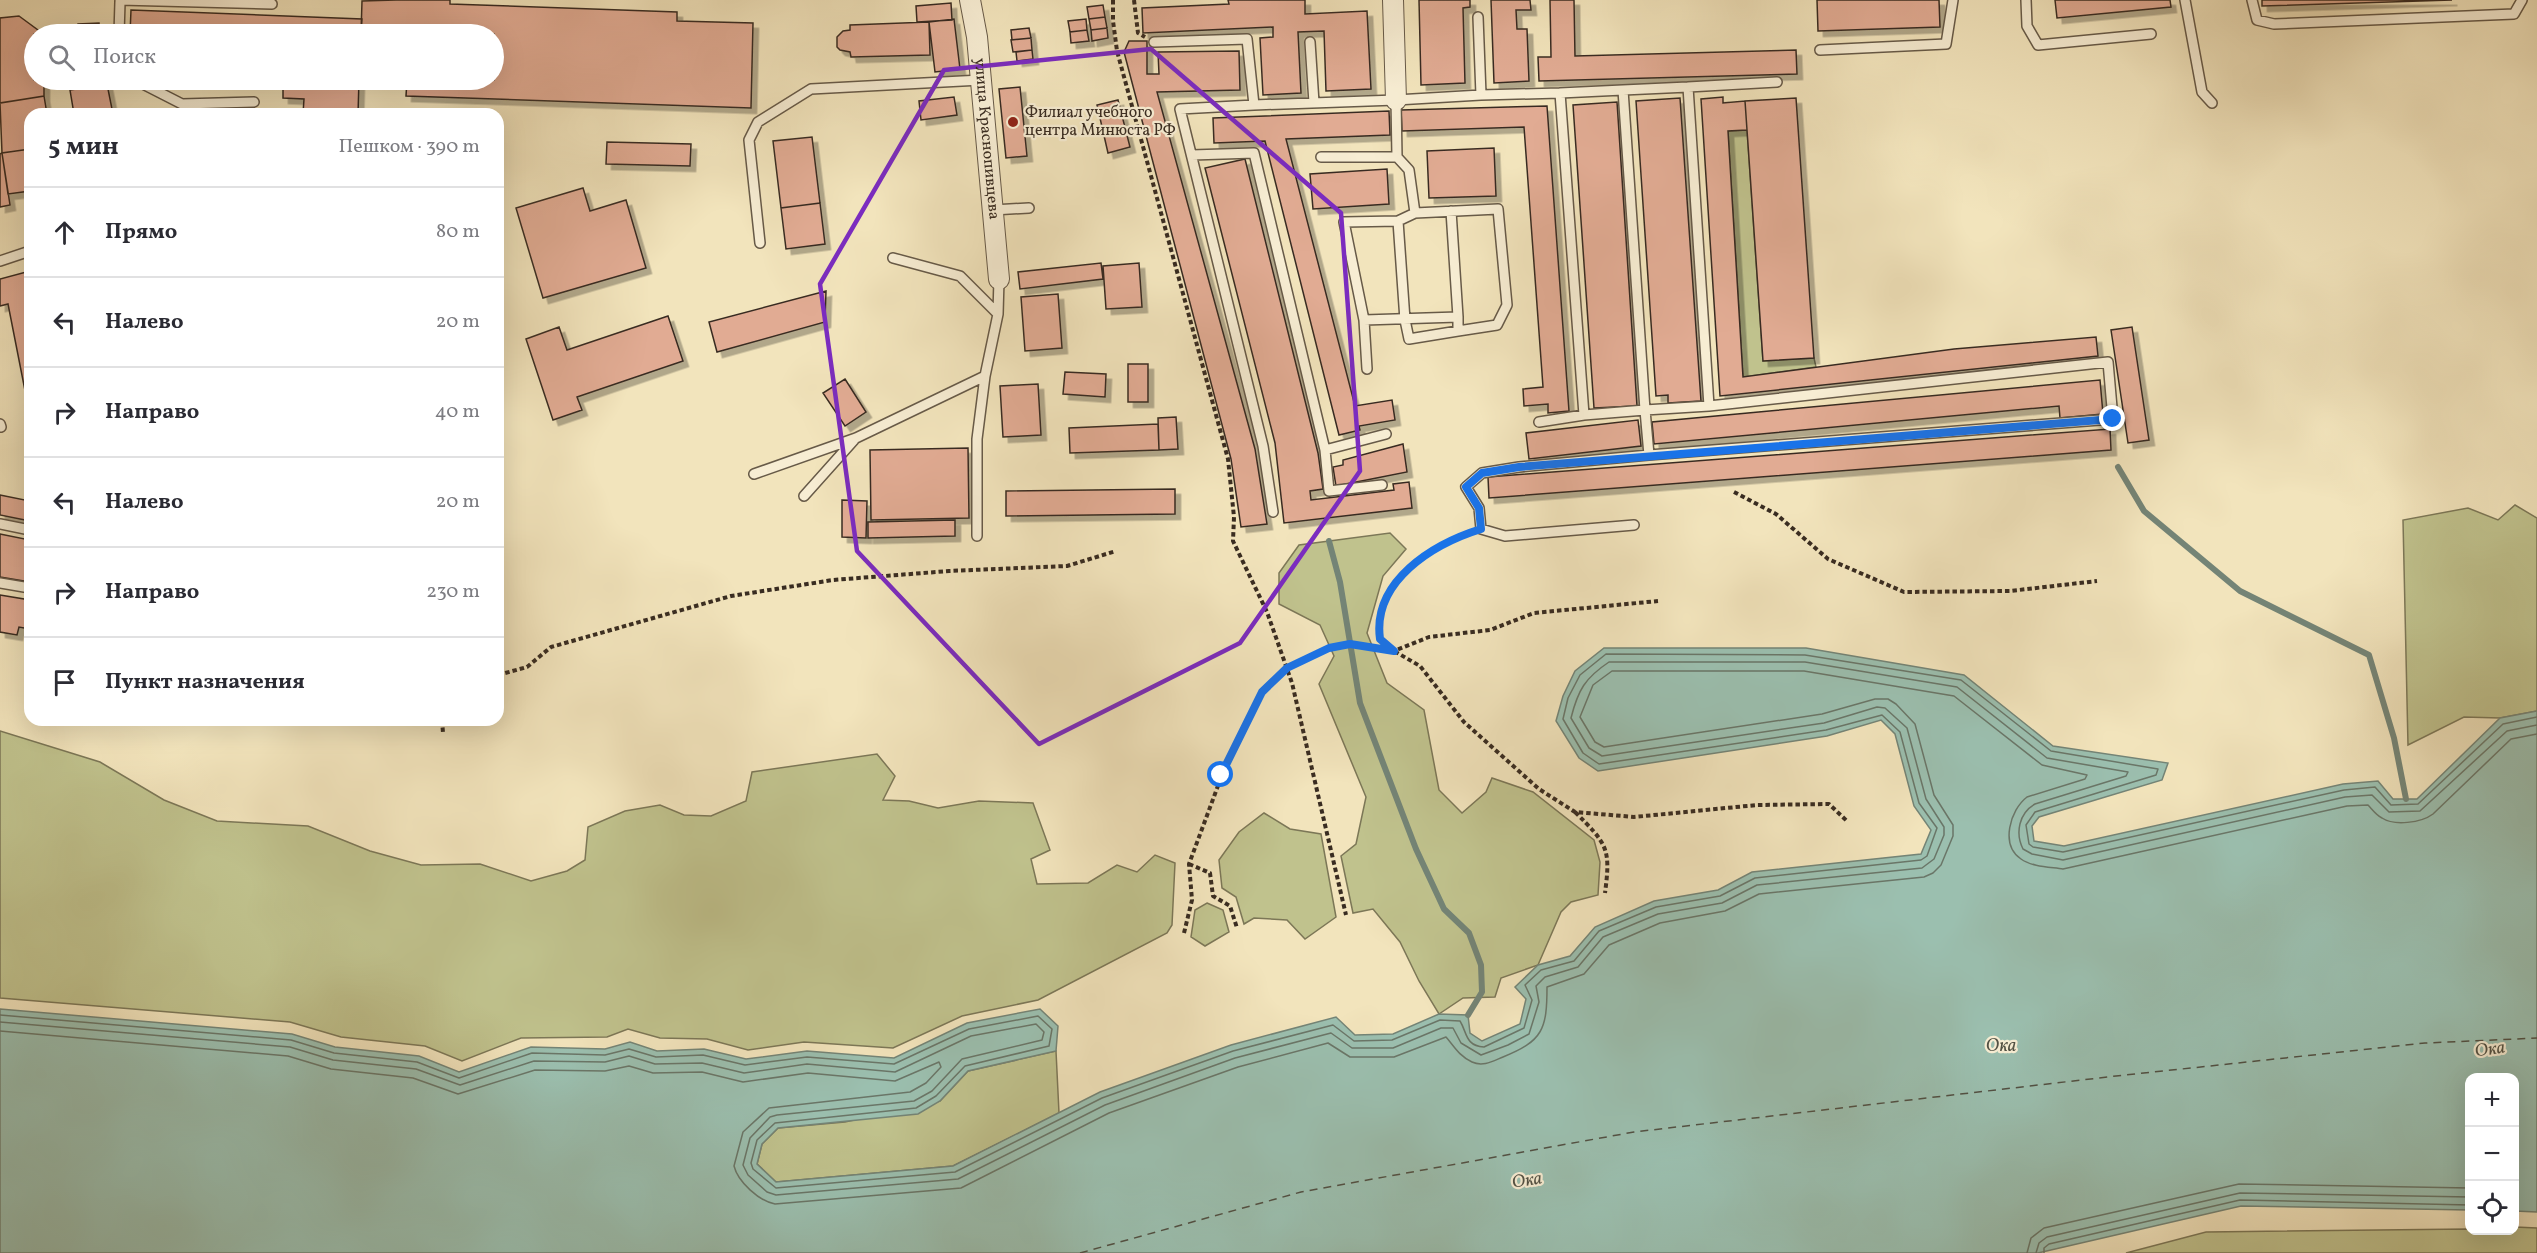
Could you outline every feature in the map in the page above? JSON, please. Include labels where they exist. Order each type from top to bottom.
[{"type":"street","name":"улица Краснопивцева","points":[[970,0],[977,37],[999,279]]},
{"type":"street","points":[[1393,0],[1396,100]]},
{"type":"lane","points":[[1820,50],[1946,44],[1953,0]]},
{"type":"lane","points":[[2026,0],[2026,26],[2038,45],[2151,34]]},
{"type":"lane","points":[[2185,0],[2202,92],[2212,103]]},
{"type":"lane","points":[[2252,0],[2257,20],[2274,24],[2514,14],[2522,0]]},
{"type":"lane","points":[[119,24],[120,1],[272,4]]},
{"type":"lane","points":[[1478,17],[1481,95]]},
{"type":"lane","points":[[1154,42],[1247,39],[1254,105]]},
{"type":"lane","points":[[1310,42],[1314,103]]},
{"type":"lane","points":[[760,243],[749,140],[758,122],[811,89],[981,80]]},
{"type":"lane","points":[[1273,512],[1263,446],[1180,109],[1777,82]]},
{"type":"lane","points":[[1688,87],[1709,405]]},
{"type":"lane","points":[[155,90],[182,104],[254,102]]},
{"type":"lane","points":[[1623,90],[1649,455]]},
{"type":"lane","points":[[1560,93],[1584,415]]},
{"type":"lane","points":[[1396,100],[1397,157],[1409,170],[1415,213]]},
{"type":"lane","points":[[1192,154],[1254,153],[1325,450],[1329,491],[1382,485]]},
{"type":"lane","points":[[1321,157],[1397,157]]},
{"type":"lane","points":[[993,210],[1029,208]]},
{"type":"lane","points":[[1367,369],[1364,320],[1344,222],[1398,221],[1415,213],[1498,209],[1507,305],[1497,326],[1409,339],[1405,320],[1398,221]]},
{"type":"lane","points":[[1451,211],[1458,331]]},
{"type":"lane","points":[[0,261],[24,253]]},
{"type":"lane","points":[[893,258],[960,276],[998,314]]},
{"type":"lane","points":[[977,536],[977,439],[985,376],[998,314],[999,279]]},
{"type":"lane","points":[[1364,320],[1458,317]]},
{"type":"lane","points":[[1539,422],[1584,415],[1709,405],[2108,362],[2113,419],[1519,467],[1482,473],[1466,487],[1479,508],[1481,529],[1505,536],[1634,525]]},
{"type":"lane","points":[[754,474],[856,438],[985,376]]},
{"type":"lane","points":[[1325,450],[1386,434]]},
{"type":"lane","points":[[804,496],[856,438]]},
{"type":"lane","points":[[0,524],[24,529]]},
{"type":"lane","points":[[0,584],[24,587]]},
{"type":"path","points":[[1113,0],[1117,51],[1228,459],[1234,517],[1233,541],[1267,612],[1287,668],[1302,723],[1346,915]]},
{"type":"path","points":[[1134,0],[1138,33],[1154,42]]},
{"type":"path","points":[[1734,492],[1776,514],[1828,558],[1904,592],[2010,591],[2097,581]]},
{"type":"path","points":[[1481,529],[1452,538],[1418,561],[1396,580],[1383,605],[1378,627],[1380,639],[1394,651],[1420,666],[1464,722],[1539,789],[1575,812],[1600,837],[1609,861],[1605,893]]},
{"type":"path","points":[[504,674],[527,668],[551,647],[731,596],[832,580],[949,571],[1067,566],[1116,551]]},
{"type":"path","points":[[1184,933],[1192,900],[1189,864],[1221,775],[1262,692],[1287,668],[1329,648],[1350,644],[1394,651],[1429,637],[1490,630],[1534,613],[1658,601]]},
{"type":"path","points":[[442,726],[443,733]]},
{"type":"path","points":[[1575,812],[1634,817],[1757,805],[1829,804],[1848,822]]},
{"type":"path","points":[[1189,864],[1210,873],[1213,896],[1230,906],[1237,928]]},
{"type":"highlighted area","points":[[1151,49],[1341,213],[1360,471],[1240,643],[1039,744],[857,551],[820,284],[944,70]]},
{"type":"green space","points":[[1747,130],[1763,361],[1814,358],[1816,367],[1743,377],[1728,131]]},
{"type":"green space","points":[[2515,505],[2537,518],[2537,711],[2500,718],[2464,717],[2408,745],[2403,520],[2468,508],[2498,520]]},
{"type":"green space","points":[[1390,533],[1406,549],[1383,576],[1367,633],[1387,683],[1424,710],[1439,790],[1462,813],[1486,792],[1492,778],[1533,792],[1594,840],[1600,862],[1598,895],[1571,902],[1561,912],[1538,965],[1501,978],[1495,997],[1463,998],[1439,1014],[1419,981],[1400,942],[1373,909],[1353,913],[1341,856],[1356,844],[1366,797],[1319,684],[1334,656],[1320,625],[1279,604],[1279,573],[1299,545]]},
{"type":"green space","points":[[0,731],[100,762],[164,800],[217,821],[308,826],[370,851],[421,865],[480,864],[531,881],[567,871],[585,860],[588,827],[625,811],[660,805],[684,815],[711,816],[746,801],[752,772],[877,754],[895,776],[883,800],[909,801],[938,808],[979,801],[1033,803],[1050,850],[1031,859],[1037,884],[1088,883],[1117,865],[1137,872],[1155,855],[1175,863],[1172,925],[1167,933],[1038,1000],[962,1016],[893,1048],[804,1042],[748,1050],[707,1039],[660,1038],[628,1029],[607,1037],[521,1038],[462,1061],[425,1046],[341,1037],[290,1022],[0,998]]},
{"type":"green space","points":[[1264,813],[1290,829],[1321,834],[1336,917],[1305,939],[1287,920],[1254,918],[1244,924],[1236,897],[1222,888],[1219,860],[1239,832]]},
{"type":"green space","points":[[1207,903],[1223,910],[1229,932],[1205,946],[1191,937],[1195,910]]},
{"type":"green space","points":[[1056,1051],[1059,1113],[953,1166],[776,1182],[757,1164],[762,1144],[778,1128],[845,1122],[940,1101],[968,1071]]},
{"type":"green space","points":[[2519,1227],[2537,1228],[2537,1253],[2126,1253],[2206,1232],[2465,1229],[2465,1235],[2519,1235]]},
{"type":"water","name":"Ока","points":[[1604,648],[1806,648],[1964,675],[2053,746],[2168,763],[2162,780],[2039,817],[2032,826],[2034,841],[2064,846],[2343,784],[2378,781],[2393,799],[2417,799],[2500,718],[2537,711],[2537,1212],[2519,1211],[2519,1073],[2465,1073],[2465,1210],[2241,1206],[2038,1253],[0,1253],[0,1009],[292,1034],[335,1047],[419,1056],[459,1072],[531,1047],[605,1049],[630,1042],[657,1051],[704,1049],[746,1059],[807,1051],[894,1058],[967,1023],[1040,1009],[1058,1026],[1056,1051],[968,1071],[940,1101],[918,1114],[778,1128],[762,1144],[757,1164],[776,1182],[953,1166],[1100,1092],[1231,1045],[1336,1017],[1355,1035],[1393,1034],[1439,1014],[1468,1015],[1470,1033],[1482,1041],[1520,1024],[1526,999],[1515,987],[1538,965],[1570,956],[1595,927],[1654,901],[1718,890],[1752,872],[1921,854],[1931,830],[1914,806],[1895,734],[1881,720],[1827,736],[1598,771],[1579,758],[1556,721],[1563,696],[1575,671]]},
{"type":"building","points":[[450,0],[450,4],[677,12],[677,21],[753,23],[751,108],[406,96],[406,90],[504,90],[504,24],[361,24],[362,1]]},
{"type":"building","points":[[1228,0],[1305,0],[1305,14],[1367,11],[1371,89],[1326,91],[1324,31],[1298,32],[1301,93],[1263,95],[1260,38],[1273,37],[1273,27],[1143,33],[1142,8],[1229,4]]},
{"type":"building","points":[[1419,0],[1470,0],[1470,7],[1463,8],[1465,83],[1421,85]]},
{"type":"building","points":[[1491,0],[1530,0],[1531,10],[1516,10],[1517,29],[1527,29],[1529,81],[1494,83]]},
{"type":"building","points":[[1550,0],[1574,0],[1575,56],[1796,50],[1797,74],[1539,81],[1538,57],[1551,57]]},
{"type":"building","points":[[1817,0],[1939,0],[1940,27],[1818,31]]},
{"type":"building","points":[[2055,0],[2170,0],[2171,7],[2057,18]]},
{"type":"building","points":[[2262,0],[2452,0],[2262,6]]},
{"type":"building","points":[[951,3],[952,20],[917,22],[916,6]]},
{"type":"building","points":[[1103,5],[1105,17],[1089,19],[1087,7]]},
{"type":"building","points":[[131,10],[362,19],[362,24],[130,24]]},
{"type":"building","points":[[19,16],[30,24],[24,24],[24,90],[44,90],[44,96],[0,103],[0,18]]},
{"type":"building","points":[[1105,17],[1107,28],[1091,30],[1089,19]]},
{"type":"building","points":[[954,19],[960,69],[935,72],[929,22]]},
{"type":"building","points":[[1086,19],[1087,30],[1070,32],[1068,21]]},
{"type":"building","points":[[929,22],[930,55],[851,57],[850,52],[837,47],[837,37],[843,31],[850,30],[850,25]]},
{"type":"building","points":[[1029,28],[1031,38],[1012,40],[1011,30]]},
{"type":"building","points":[[1107,28],[1108,38],[1092,41],[1091,30]]},
{"type":"building","points":[[1087,30],[1089,41],[1071,43],[1070,32]]},
{"type":"building","points":[[1031,38],[1032,50],[1013,52],[1011,40]]},
{"type":"building","points":[[1129,41],[1147,41],[1147,74],[1159,74],[1158,52],[1239,51],[1240,90],[1157,92],[1255,449],[1267,524],[1241,527],[1231,459],[1124,52]]},
{"type":"building","points":[[1032,50],[1033,59],[1017,61],[1016,52]]},
{"type":"building","name":"Филиал учебного центра Минюста РФ","points":[[1020,87],[1027,156],[1006,158],[999,89]]},
{"type":"building","points":[[70,90],[108,90],[112,108],[73,108]]},
{"type":"building","points":[[283,90],[359,90],[358,108],[303,108],[304,99],[283,98]]},
{"type":"building","points":[[44,96],[46,108],[24,108],[24,150],[2,153],[0,103]]},
{"type":"building","points":[[954,97],[957,115],[921,120],[919,101]]},
{"type":"building","points":[[1723,97],[1723,103],[1745,101],[1747,130],[1728,131],[1743,377],[1954,349],[2096,337],[2098,356],[1720,396],[1701,99]]},
{"type":"building","points":[[1680,98],[1701,401],[1668,403],[1668,395],[1656,396],[1636,101]]},
{"type":"building","points":[[1796,98],[1814,358],[1763,361],[1745,101]]},
{"type":"building","points":[[1118,100],[1130,147],[1108,153],[1097,105]]},
{"type":"building","points":[[1617,102],[1637,406],[1594,408],[1573,105]]},
{"type":"building","points":[[1547,106],[1569,411],[1548,413],[1548,404],[1524,406],[1523,389],[1543,387],[1524,127],[1402,131],[1401,110]]},
{"type":"building","points":[[1389,111],[1390,135],[1286,139],[1355,406],[1392,400],[1395,420],[1359,426],[1360,430],[1339,435],[1265,141],[1214,143],[1213,118]]},
{"type":"building","points":[[812,137],[820,203],[781,208],[773,141]]},
{"type":"building","points":[[607,142],[691,144],[690,166],[606,164]]},
{"type":"building","points":[[1494,148],[1496,196],[1429,198],[1427,151]]},
{"type":"building","points":[[24,150],[24,192],[8,194],[2,153]]},
{"type":"building","points":[[2,153],[10,205],[0,207],[0,154]]},
{"type":"building","points":[[1245,159],[1318,453],[1323,489],[1310,491],[1311,500],[1394,490],[1393,484],[1409,482],[1412,508],[1284,523],[1275,443],[1205,168]]},
{"type":"building","points":[[1387,169],[1389,204],[1313,209],[1310,174]]},
{"type":"building","points":[[583,188],[590,211],[626,200],[646,268],[543,298],[516,208]]},
{"type":"building","points":[[820,203],[825,244],[786,249],[781,208]]},
{"type":"building","points":[[1101,263],[1103,279],[1020,289],[1018,272]]},
{"type":"building","points":[[1139,263],[1142,307],[1106,309],[1103,266]]},
{"type":"building","points":[[24,273],[24,385],[8,304],[0,306],[0,279]]},
{"type":"building","points":[[826,291],[825,322],[717,352],[709,322]]},
{"type":"building","points":[[1058,294],[1062,348],[1025,351],[1021,297]]},
{"type":"building","points":[[668,316],[683,361],[577,397],[582,410],[553,420],[526,339],[559,327],[567,350]]},
{"type":"building","points":[[2132,327],[2149,440],[2128,443],[2111,330]]},
{"type":"building","points":[[1128,364],[1148,364],[1148,402],[1128,402]]},
{"type":"building","points":[[1065,372],[1106,374],[1105,397],[1063,394]]},
{"type":"building","points":[[845,379],[866,412],[845,426],[823,393]]},
{"type":"building","points":[[2100,380],[2103,414],[2060,418],[2059,406],[1654,444],[1652,422]]},
{"type":"building","points":[[1038,384],[1041,435],[1003,437],[1000,386]]},
{"type":"building","points":[[1176,417],[1178,449],[1159,450],[1158,418]]},
{"type":"building","points":[[1638,420],[1641,446],[1529,459],[1526,433]]},
{"type":"building","points":[[1158,424],[1159,450],[1070,453],[1069,428]]},
{"type":"building","points":[[2110,429],[2111,450],[1489,498],[1488,477]]},
{"type":"building","points":[[1403,444],[1407,472],[1336,486],[1333,467],[1343,465],[1343,460]]},
{"type":"building","points":[[968,448],[969,518],[871,520],[870,450]]},
{"type":"building","points":[[1175,489],[1175,514],[1006,516],[1006,491]]},
{"type":"building","points":[[0,495],[24,500],[24,520],[0,515]]},
{"type":"building","points":[[842,500],[867,501],[866,538],[842,537]]},
{"type":"building","points":[[955,520],[955,536],[868,538],[868,522]]},
{"type":"building","points":[[0,534],[24,539],[24,581],[0,577]]},
{"type":"building","points":[[0,595],[24,599],[24,628],[19,627],[17,635],[0,632]]},
{"type":"waterway","points":[[2118,467],[2144,511],[2240,591],[2369,655],[2394,738],[2406,799]]},
{"type":"waterway","points":[[1329,541],[1340,582],[1360,703],[1416,849],[1444,909],[1469,933],[1481,965],[1482,992],[1468,1015]]},
{"type":"ferry route","points":[[1080,1253],[1301,1192],[1634,1132],[2425,1043],[2537,1038]]},
{"type":"place","name":"Филиал учебного центра Минюста РФ","points":[[1013,122]]},
{"type":"route","points":[[1221,775],[1262,692],[1287,668],[1329,648],[1350,644],[1394,651],[1380,639],[1378,627],[1383,605],[1396,580],[1418,561],[1452,538],[1481,529],[1479,508],[1466,487],[1482,473],[1519,467],[1649,455],[2113,419]]}]
